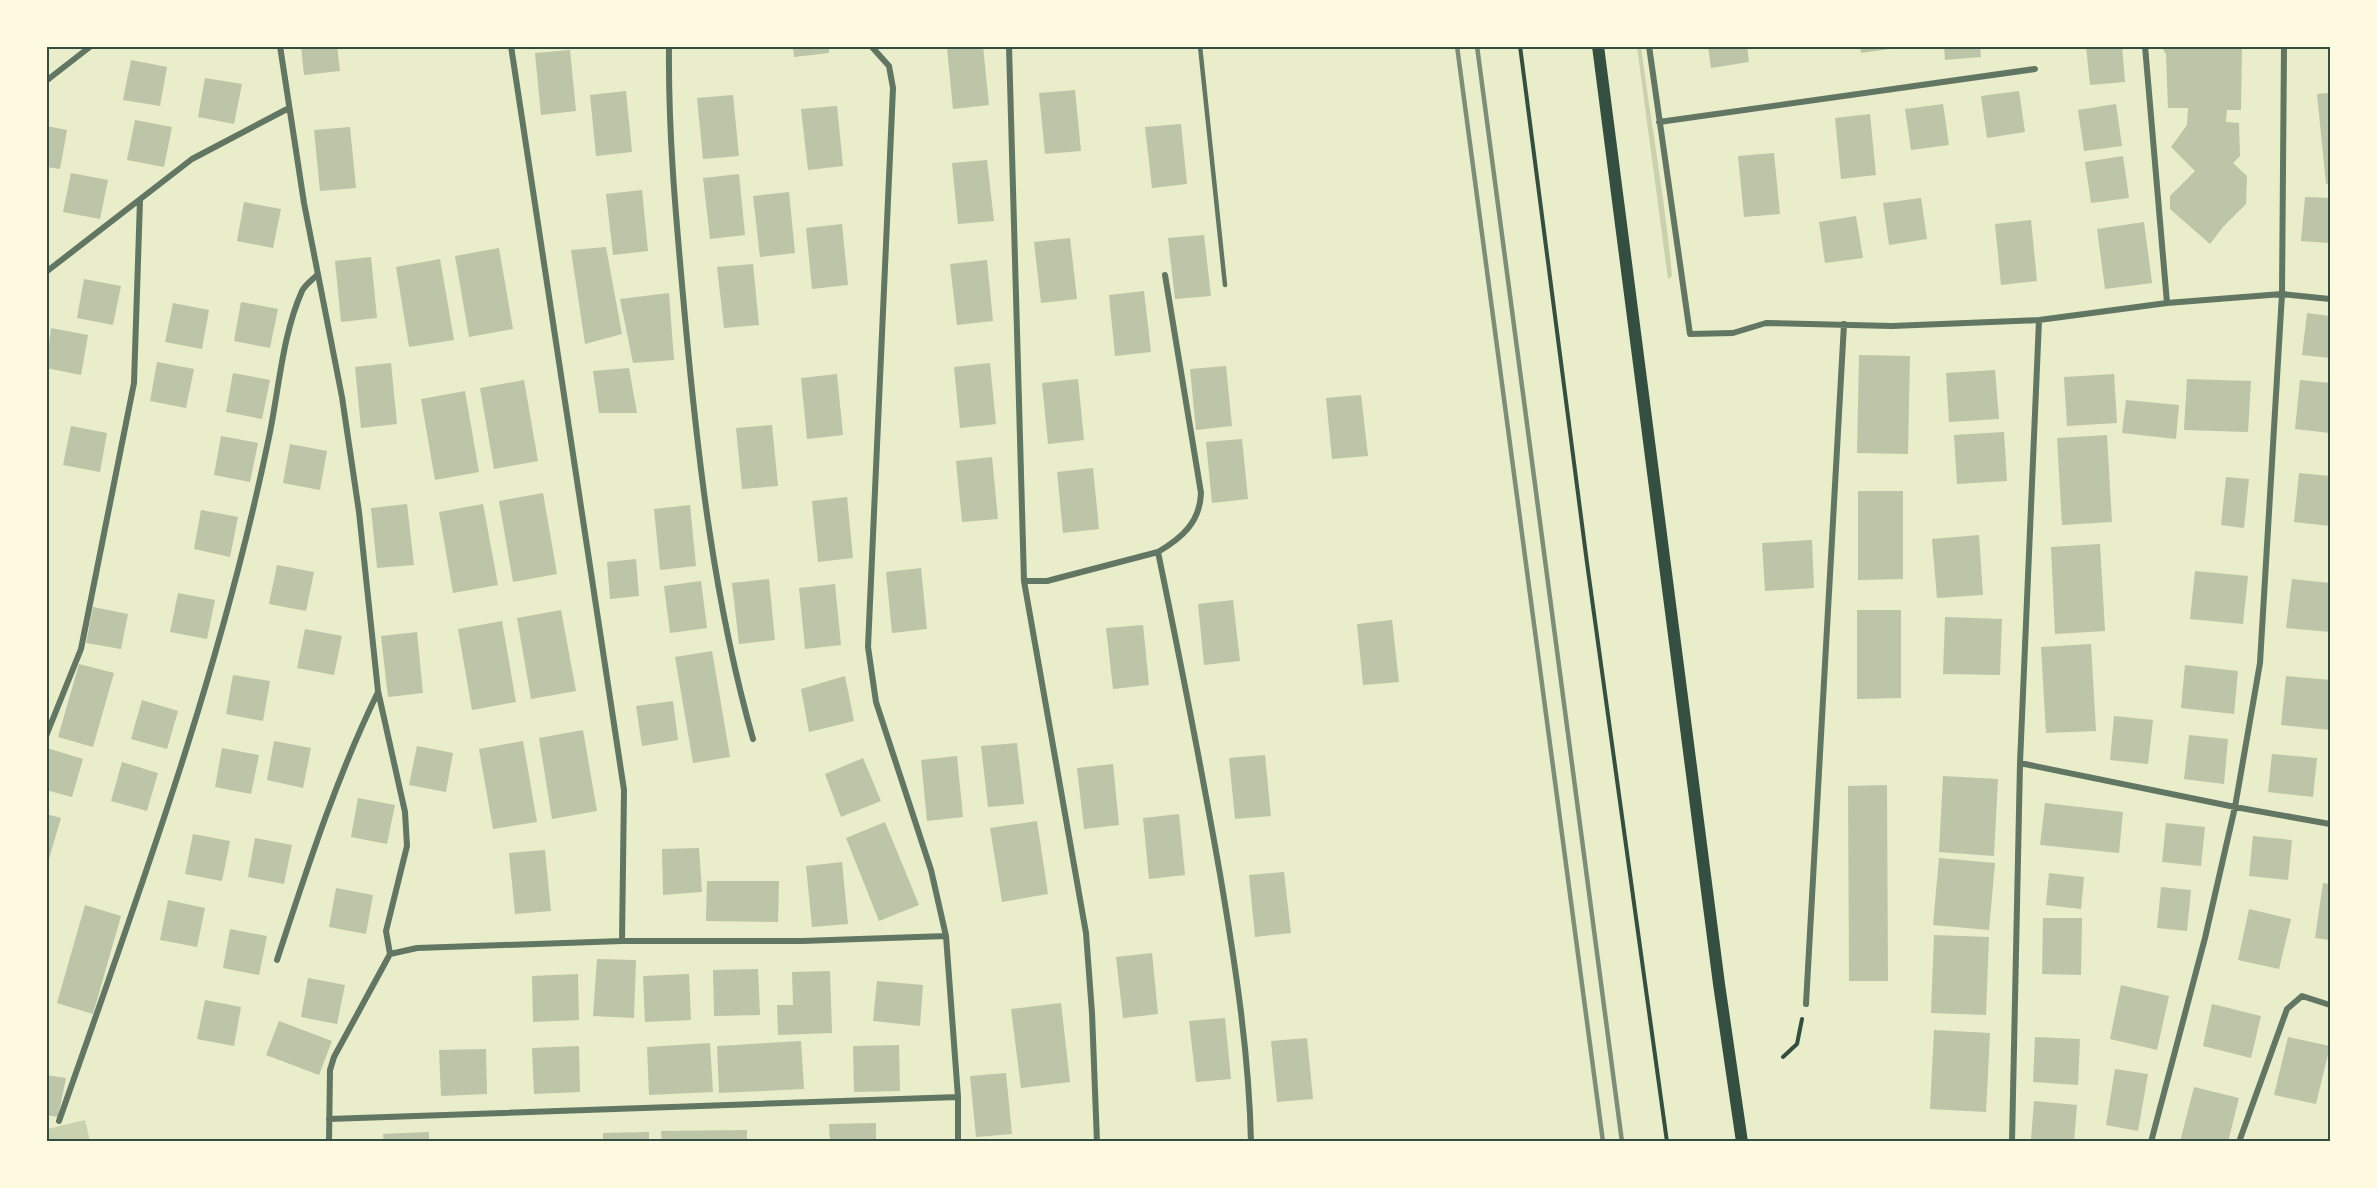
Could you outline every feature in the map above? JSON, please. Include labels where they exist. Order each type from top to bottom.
[{"type":"main road","points":[[1598,46],[1717,972],[1742,1142]]},
{"type":"street","points":[[46,81],[91,46]]},
{"type":"street","points":[[280,46],[317,275],[342,397],[358,500],[378,691],[405,812],[407,846],[386,931],[390,954],[334,1057],[330,1070],[329,1142]]},
{"type":"street","points":[[511,46],[624,790],[622,941]]},
{"type":"street","points":[[669,46],[673,184],[701,483],[733,667],[753,739]]},
{"type":"street","points":[[871,46],[889,66],[893,88],[868,647],[876,702],[886,742],[931,870],[946,936],[958,1096],[958,1142]]},
{"type":"street","points":[[1009,46],[1024,581],[1086,933],[1097,1142]]},
{"type":"street","points":[[1649,46],[1690,334],[1733,333],[1766,323],[1892,326],[2039,320],[2167,303],[2282,294],[2331,299]]},
{"type":"street","points":[[2145,46],[2167,303]]},
{"type":"street","points":[[2151,1142],[2205,938],[2235,807],[2260,663],[2282,294],[2284,46]]},
{"type":"street","points":[[1659,122],[2036,69]]},
{"type":"street","points":[[46,272],[192,159],[289,108]]},
{"type":"street","points":[[46,736],[81,649],[134,383],[140,200]]},
{"type":"street","points":[[59,1121],[143,880],[214,661],[243,558],[289,334],[303,289],[317,275]]},
{"type":"street","points":[[1024,581],[1047,581],[1158,552],[1176,542],[1192,524],[1201,499],[1165,275]]},
{"type":"street","points":[[2012,1142],[2020,763],[2039,320]]},
{"type":"street","points":[[1806,1004],[1844,324]]},
{"type":"street","points":[[1158,552],[1196,732],[1226,912],[1242,1018],[1251,1142]]},
{"type":"street","points":[[278,960],[321,828],[359,730],[378,691]]},
{"type":"street","points":[[2020,763],[2331,824]]},
{"type":"street","points":[[390,954],[417,948],[622,941],[802,942],[946,936]]},
{"type":"street","points":[[2239,1142],[2287,1009],[2302,996],[2331,1005]]},
{"type":"street","points":[[329,1119],[958,1096]]},
{"type":"lane","points":[[1200,46],[1226,285]]},
{"type":"path","points":[[1520,46],[1587,563],[1667,1142]]},
{"type":"path","points":[[1783,1057],[1797,1044],[1806,1004]]},
{"type":"green space","points":[[1637,47],[1641,47],[1666,218],[1672,276],[1668,279]]},
{"type":"green space","points":[[85,1120],[90,1141],[47,1141],[47,1129]]},
{"type":"building","points":[[301,46],[337,46],[340,71],[304,75]]},
{"type":"building","points":[[793,46],[829,46],[829,53],[794,57]]},
{"type":"building","points":[[983,46],[989,105],[953,109],[947,48]]},
{"type":"building","points":[[1708,46],[1747,46],[1749,62],[1711,68]]},
{"type":"building","points":[[1860,46],[1896,46],[1896,48],[1861,53]]},
{"type":"building","points":[[1944,46],[1980,46],[1981,57],[1945,60]]},
{"type":"building","points":[[2086,46],[2122,46],[2125,82],[2090,85]]},
{"type":"building","points":[[2161,46],[2242,46],[2241,110],[2227,110],[2226,122],[2239,123],[2240,156],[2233,163],[2247,176],[2246,204],[2210,244],[2170,209],[2170,196],[2195,171],[2171,147],[2187,125],[2188,108],[2168,108],[2166,54]]},
{"type":"building","points":[[570,50],[576,111],[541,115],[535,53]]},
{"type":"building","points":[[131,60],[167,67],[160,106],[123,100]]},
{"type":"building","points":[[205,78],[242,84],[234,124],[198,117]]},
{"type":"building","points":[[1075,90],[1081,151],[1045,154],[1039,93]]},
{"type":"building","points":[[626,91],[632,152],[596,156],[590,95]]},
{"type":"building","points":[[2019,91],[2025,132],[1987,138],[1981,96]]},
{"type":"building","points":[[2330,93],[2330,183],[2326,184],[2317,94]]},
{"type":"building","points":[[733,95],[739,156],[703,159],[697,98]]},
{"type":"building","points":[[1943,104],[1949,145],[1911,150],[1905,109]]},
{"type":"building","points":[[2116,104],[2122,146],[2084,151],[2078,110]]},
{"type":"building","points":[[837,106],[843,166],[808,170],[801,109]]},
{"type":"building","points":[[1870,114],[1876,175],[1841,179],[1835,118]]},
{"type":"building","points":[[135,120],[172,127],[164,167],[127,160]]},
{"type":"building","points":[[1181,124],[1187,184],[1152,188],[1145,127]]},
{"type":"building","points":[[46,126],[67,130],[60,169],[46,167]]},
{"type":"building","points":[[350,127],[356,188],[320,191],[314,130]]},
{"type":"building","points":[[1774,153],[1780,214],[1744,217],[1738,156]]},
{"type":"building","points":[[2123,156],[2129,198],[2091,203],[2085,162]]},
{"type":"building","points":[[987,160],[994,221],[958,224],[952,163]]},
{"type":"building","points":[[71,173],[108,180],[100,219],[63,212]]},
{"type":"building","points":[[739,174],[745,235],[710,239],[703,178]]},
{"type":"building","points":[[642,190],[648,251],[613,255],[606,194]]},
{"type":"building","points":[[789,192],[795,253],[760,257],[753,196]]},
{"type":"building","points":[[2305,197],[2330,198],[2330,243],[2301,241]]},
{"type":"building","points":[[1921,198],[1927,239],[1889,245],[1883,203]]},
{"type":"building","points":[[244,202],[281,209],[273,248],[237,241]]},
{"type":"building","points":[[1856,216],[1863,258],[1825,263],[1819,222]]},
{"type":"building","points":[[2031,220],[2037,281],[2001,285],[1995,224]]},
{"type":"building","points":[[2144,222],[2152,283],[2105,289],[2097,229]]},
{"type":"building","points":[[842,224],[848,285],[812,289],[806,228]]},
{"type":"building","points":[[1204,235],[1211,296],[1175,299],[1168,238]]},
{"type":"building","points":[[1070,238],[1077,299],[1041,303],[1034,242]]},
{"type":"building","points":[[606,247],[622,334],[585,344],[571,250]]},
{"type":"building","points":[[499,248],[513,329],[469,337],[455,256]]},
{"type":"building","points":[[371,257],[377,318],[341,322],[335,261]]},
{"type":"building","points":[[440,259],[454,340],[409,347],[396,267]]},
{"type":"building","points":[[987,260],[993,321],[957,325],[950,264]]},
{"type":"building","points":[[753,264],[759,325],[724,328],[717,267]]},
{"type":"building","points":[[84,279],[121,286],[113,325],[77,318]]},
{"type":"building","points":[[1144,291],[1151,352],[1115,356],[1109,295]]},
{"type":"building","points":[[669,293],[674,360],[633,363],[620,299]]},
{"type":"building","points":[[241,302],[278,309],[270,348],[234,341]]},
{"type":"building","points":[[173,303],[209,310],[202,349],[165,342]]},
{"type":"building","points":[[2307,313],[2330,316],[2330,358],[2302,355]]},
{"type":"building","points":[[51,328],[88,335],[81,375],[46,368]]},
{"type":"building","points":[[1859,355],[1910,356],[1908,454],[1857,453]]},
{"type":"building","points":[[157,362],[194,369],[186,408],[150,401]]},
{"type":"building","points":[[391,363],[397,424],[361,428],[355,367]]},
{"type":"building","points":[[990,363],[996,424],[960,428],[954,367]]},
{"type":"building","points":[[1226,366],[1232,426],[1196,430],[1190,369]]},
{"type":"building","points":[[629,368],[637,413],[599,413],[593,371]]},
{"type":"building","points":[[1995,370],[1999,419],[1949,422],[1946,373]]},
{"type":"building","points":[[233,373],[270,380],[262,419],[226,412]]},
{"type":"building","points":[[837,374],[843,435],[807,439],[801,378]]},
{"type":"building","points":[[2114,374],[2117,423],[2067,426],[2064,377]]},
{"type":"building","points":[[1078,379],[1084,440],[1048,444],[1042,383]]},
{"type":"building","points":[[2187,379],[2251,381],[2248,432],[2184,430]]},
{"type":"building","points":[[524,380],[538,461],[494,469],[480,388]]},
{"type":"building","points":[[2300,380],[2330,383],[2330,433],[2295,429]]},
{"type":"building","points":[[465,391],[479,472],[435,480],[421,399]]},
{"type":"building","points":[[1361,395],[1368,456],[1332,459],[1326,398]]},
{"type":"building","points":[[2126,400],[2179,405],[2176,439],[2122,433]]},
{"type":"building","points":[[772,425],[778,486],[742,489],[736,428]]},
{"type":"building","points":[[71,426],[107,433],[100,472],[63,465]]},
{"type":"building","points":[[2004,432],[2007,481],[1957,484],[1954,435]]},
{"type":"building","points":[[2107,435],[2112,522],[2062,525],[2057,438]]},
{"type":"building","points":[[221,436],[258,443],[250,482],[214,475]]},
{"type":"building","points":[[1242,439],[1248,499],[1212,503],[1206,442]]},
{"type":"building","points":[[290,444],[327,451],[320,490],[283,483]]},
{"type":"building","points":[[992,457],[998,519],[962,522],[956,461]]},
{"type":"building","points":[[1093,468],[1099,529],[1063,533],[1057,472]]},
{"type":"building","points":[[2299,473],[2330,476],[2330,526],[2294,522]]},
{"type":"building","points":[[2226,477],[2249,479],[2244,528],[2221,525]]},
{"type":"building","points":[[1858,491],[1903,491],[1903,579],[1858,580]]},
{"type":"building","points":[[543,493],[557,574],[513,582],[499,501]]},
{"type":"building","points":[[847,497],[853,558],[818,562],[812,501]]},
{"type":"building","points":[[407,504],[414,565],[377,568],[371,508]]},
{"type":"building","points":[[483,504],[498,585],[453,593],[439,512]]},
{"type":"building","points":[[690,505],[696,566],[660,570],[654,509]]},
{"type":"building","points":[[201,510],[238,517],[230,557],[194,549]]},
{"type":"building","points":[[1979,535],[1983,595],[1937,598],[1932,539]]},
{"type":"building","points":[[1812,540],[1814,588],[1765,591],[1762,543]]},
{"type":"building","points":[[2100,544],[2105,631],[2055,634],[2051,547]]},
{"type":"building","points":[[636,559],[639,596],[610,599],[607,562]]},
{"type":"building","points":[[277,565],[314,572],[306,611],[269,604]]},
{"type":"building","points":[[921,568],[927,629],[892,633],[886,572]]},
{"type":"building","points":[[2195,571],[2248,576],[2243,624],[2190,619]]},
{"type":"building","points":[[769,579],[775,640],[739,644],[732,583]]},
{"type":"building","points":[[2292,579],[2330,583],[2330,632],[2286,628]]},
{"type":"building","points":[[701,581],[707,628],[670,633],[664,586]]},
{"type":"building","points":[[835,584],[841,645],[805,649],[799,588]]},
{"type":"building","points":[[178,593],[215,600],[207,639],[170,632]]},
{"type":"building","points":[[1233,600],[1240,661],[1204,665],[1198,604]]},
{"type":"building","points":[[93,607],[128,614],[121,649],[86,643]]},
{"type":"building","points":[[561,610],[576,691],[531,699],[517,618]]},
{"type":"building","points":[[1857,610],[1901,610],[1901,698],[1857,699]]},
{"type":"building","points":[[1945,617],[2002,619],[2000,675],[1943,674]]},
{"type":"building","points":[[1392,620],[1399,682],[1363,685],[1357,624]]},
{"type":"building","points":[[502,621],[516,702],[472,710],[458,629]]},
{"type":"building","points":[[1143,625],[1149,685],[1113,689],[1106,628]]},
{"type":"building","points":[[305,629],[342,636],[334,675],[297,668]]},
{"type":"building","points":[[417,632],[423,693],[388,697],[381,636]]},
{"type":"building","points":[[2091,644],[2096,731],[2046,733],[2041,647]]},
{"type":"building","points":[[712,651],[730,757],[693,763],[675,657]]},
{"type":"building","points":[[79,664],[114,673],[93,747],[58,737]]},
{"type":"building","points":[[2185,665],[2238,671],[2234,714],[2181,708]]},
{"type":"building","points":[[233,675],[270,681],[263,721],[226,714]]},
{"type":"building","points":[[845,676],[854,721],[809,732],[801,689]]},
{"type":"building","points":[[2286,676],[2330,680],[2330,730],[2281,725]]},
{"type":"building","points":[[142,700],[178,711],[167,749],[131,739]]},
{"type":"building","points":[[673,701],[678,740],[642,746],[636,706]]},
{"type":"building","points":[[2114,716],[2153,720],[2148,764],[2110,760]]},
{"type":"building","points":[[583,730],[597,811],[552,819],[539,738]]},
{"type":"building","points":[[2189,735],[2228,739],[2224,784],[2184,779]]},
{"type":"building","points":[[274,741],[311,748],[303,788],[267,780]]},
{"type":"building","points":[[523,741],[537,822],[493,829],[479,749]]},
{"type":"building","points":[[1017,743],[1024,804],[988,807],[981,746]]},
{"type":"building","points":[[417,746],[453,753],[446,792],[409,785]]},
{"type":"building","points":[[47,748],[83,759],[72,797],[46,790]]},
{"type":"building","points":[[222,748],[259,755],[251,794],[215,787]]},
{"type":"building","points":[[2272,754],[2317,758],[2313,797],[2268,792]]},
{"type":"building","points":[[1265,755],[1271,816],[1235,819],[1229,758]]},
{"type":"building","points":[[957,756],[963,817],[927,821],[921,760]]},
{"type":"building","points":[[863,758],[881,801],[841,817],[825,774]]},
{"type":"building","points":[[122,762],[158,773],[147,811],[111,801]]},
{"type":"building","points":[[1113,764],[1119,825],[1084,829],[1077,768]]},
{"type":"building","points":[[1943,776],[1998,779],[1994,856],[1939,852]]},
{"type":"building","points":[[1887,785],[1888,981],[1849,981],[1848,786]]},
{"type":"building","points":[[358,798],[395,805],[387,844],[351,837]]},
{"type":"building","points":[[2045,803],[2123,812],[2119,853],[2040,845]]},
{"type":"building","points":[[46,814],[61,818],[48,862],[46,861]]},
{"type":"building","points":[[1179,814],[1185,875],[1149,879],[1143,818]]},
{"type":"building","points":[[1037,821],[1048,894],[1002,902],[990,828]]},
{"type":"building","points":[[885,822],[919,905],[879,921],[846,838]]},
{"type":"building","points":[[2166,823],[2205,827],[2201,866],[2162,862]]},
{"type":"building","points":[[193,834],[230,841],[222,881],[185,874]]},
{"type":"building","points":[[2253,836],[2292,840],[2288,880],[2249,876]]},
{"type":"building","points":[[255,838],[292,845],[284,884],[248,877]]},
{"type":"building","points":[[699,848],[702,892],[663,895],[662,849]]},
{"type":"building","points":[[545,850],[551,911],[515,914],[509,853]]},
{"type":"building","points":[[1939,858],[1995,863],[1989,930],[1933,925]]},
{"type":"building","points":[[842,862],[848,924],[812,927],[806,866]]},
{"type":"building","points":[[1284,872],[1291,933],[1255,937],[1249,875]]},
{"type":"building","points":[[2049,873],[2084,877],[2081,909],[2046,905]]},
{"type":"building","points":[[707,881],[779,881],[778,922],[706,921]]},
{"type":"building","points":[[2323,883],[2330,884],[2330,940],[2315,938]]},
{"type":"building","points":[[2161,887],[2191,890],[2187,931],[2157,928]]},
{"type":"building","points":[[336,888],[373,895],[366,934],[329,927]]},
{"type":"building","points":[[168,900],[205,908],[197,947],[160,940]]},
{"type":"building","points":[[85,905],[121,916],[93,1014],[57,1003]]},
{"type":"building","points":[[2249,909],[2291,919],[2279,969],[2238,960]]},
{"type":"building","points":[[2043,918],[2082,918],[2081,975],[2042,974]]},
{"type":"building","points":[[230,929],[267,936],[259,975],[223,968]]},
{"type":"building","points":[[1934,935],[1989,937],[1986,1015],[1931,1013]]},
{"type":"building","points":[[1152,953],[1158,1014],[1123,1018],[1116,957]]},
{"type":"building","points":[[597,959],[636,960],[634,1018],[593,1016]]},
{"type":"building","points":[[758,969],[760,1015],[714,1016],[713,970]]},
{"type":"building","points":[[830,971],[832,1033],[778,1035],[777,1005],[793,1005],[792,972]]},
{"type":"building","points":[[578,974],[579,1020],[533,1022],[532,976]]},
{"type":"building","points":[[689,974],[691,1020],[645,1022],[643,976]]},
{"type":"building","points":[[308,978],[345,985],[337,1024],[301,1017]]},
{"type":"building","points":[[877,981],[923,985],[920,1026],[873,1021]]},
{"type":"building","points":[[2121,985],[2169,996],[2157,1050],[2110,1039]]},
{"type":"building","points":[[205,1000],[241,1007],[234,1046],[197,1039]]},
{"type":"building","points":[[1061,1003],[1070,1082],[1021,1088],[1011,1009]]},
{"type":"building","points":[[2212,1004],[2261,1016],[2251,1058],[2203,1046]]},
{"type":"building","points":[[1225,1018],[1231,1079],[1196,1082],[1189,1021]]},
{"type":"building","points":[[279,1021],[332,1041],[319,1075],[266,1055]]},
{"type":"building","points":[[1934,1030],[1990,1033],[1986,1112],[1930,1109]]},
{"type":"building","points":[[2035,1037],[2080,1039],[2078,1085],[2033,1082]]},
{"type":"building","points":[[2288,1037],[2330,1046],[2316,1104],[2274,1095]]},
{"type":"building","points":[[1307,1038],[1313,1099],[1277,1102],[1271,1041]]},
{"type":"building","points":[[801,1041],[804,1089],[719,1093],[717,1046]]},
{"type":"building","points":[[710,1043],[713,1092],[649,1095],[647,1047]]},
{"type":"building","points":[[899,1045],[900,1091],[854,1092],[853,1046]]},
{"type":"building","points":[[579,1046],[580,1092],[534,1094],[532,1048]]},
{"type":"building","points":[[486,1049],[487,1094],[441,1096],[439,1050]]},
{"type":"building","points":[[2115,1069],[2148,1074],[2138,1131],[2106,1125]]},
{"type":"building","points":[[1006,1073],[1012,1134],[976,1137],[970,1076]]},
{"type":"building","points":[[46,1075],[66,1078],[58,1117],[46,1115]]},
{"type":"building","points":[[2194,1087],[2239,1098],[2228,1142],[2180,1142]]},
{"type":"building","points":[[2034,1101],[2077,1105],[2074,1142],[2031,1139]]},
{"type":"building","points":[[876,1123],[876,1142],[830,1142],[829,1124]]},
{"type":"building","points":[[747,1130],[747,1142],[662,1142],[661,1131]]},
{"type":"building","points":[[429,1132],[429,1142],[384,1142],[383,1134]]},
{"type":"building","points":[[649,1132],[649,1142],[603,1142],[603,1133]]},
{"type":"railway","points":[[1457,46],[1603,1142]]},
{"type":"railway","points":[[1477,46],[1622,1142]]}]
